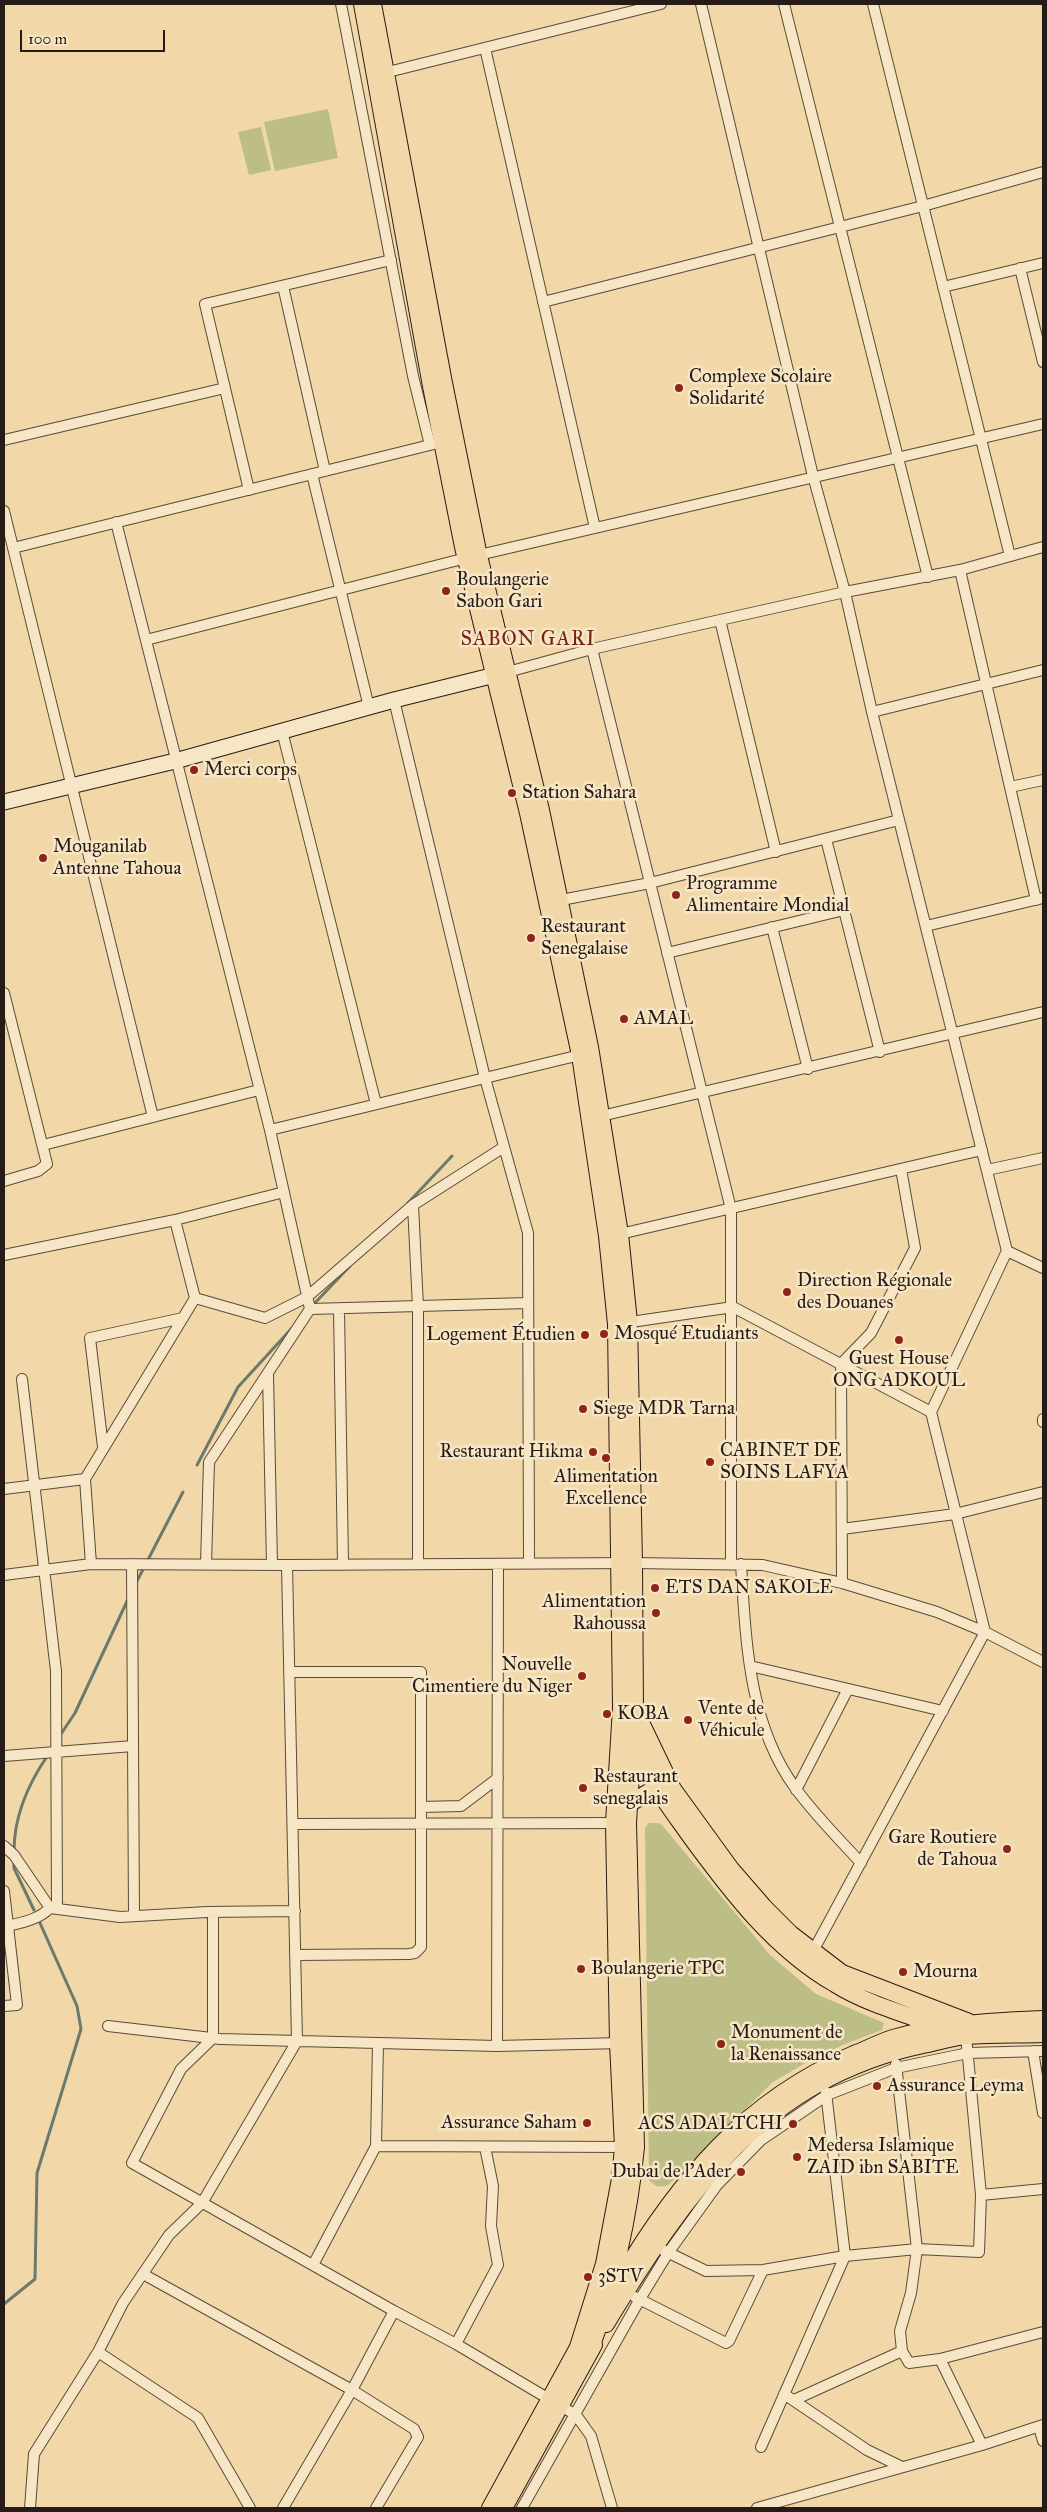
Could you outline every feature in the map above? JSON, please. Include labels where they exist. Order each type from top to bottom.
[{"type":"main road","points":[[362,4],[381,74]]},
{"type":"main road","points":[[373,4],[381,74],[437,384],[473,557],[535,812],[620,1234],[628,1709],[621,1823],[625,2043],[629,2147],[633,2181],[616,2271],[608,2298]]},
{"type":"main road","points":[[437,384],[436,444],[473,557]]},
{"type":"main road","points":[[577,1016],[580,1055],[597,1117],[607,1236],[622,1323]]},
{"type":"main road","points":[[627,1563],[620,1685],[644,1764],[662,1784]]},
{"type":"main road","points":[[628,1709],[662,1784],[721,1878],[754,1917],[810,1959],[835,1985],[942,2027],[1043,2034]]},
{"type":"main road","points":[[621,1823],[629,1804],[634,1735]]},
{"type":"main road","points":[[629,1804],[662,1784]]},
{"type":"main road","points":[[810,1959],[968,2029]]},
{"type":"main road","points":[[894,2045],[968,2029],[1043,2019]]},
{"type":"main road","points":[[583,2350],[633,2296],[713,2169],[757,2125],[840,2072],[894,2045],[942,2027]]},
{"type":"main road","points":[[490,2508],[583,2350],[608,2298],[648,2232],[676,2193],[703,2161],[750,2116],[795,2084],[823,2083]]},
{"type":"main road","points":[[583,2350],[604,2264],[620,2179],[629,2147]]},
{"type":"main road","points":[[504,2508],[553,2402]]},
{"type":"street","points":[[13,548],[436,444],[413,376],[341,4]]},
{"type":"street","points":[[381,74],[661,4]]},
{"type":"street","points":[[701,4],[813,476],[845,592],[872,712],[1007,1250],[931,1412],[985,1632],[810,1959]]},
{"type":"street","points":[[784,4],[928,577]]},
{"type":"street","points":[[873,4],[1010,556]]},
{"type":"street","points":[[485,48],[595,528]]},
{"type":"street","points":[[543,302],[923,206],[1043,172]]},
{"type":"street","points":[[249,490],[205,304],[391,260]]},
{"type":"street","points":[[943,287],[1043,263]]},
{"type":"street","points":[[1020,268],[1043,362]]},
{"type":"street","points":[[283,286],[325,471]]},
{"type":"street","points":[[4,440],[225,388]]},
{"type":"street","points":[[146,640],[473,557],[813,476],[1043,424]]},
{"type":"street","points":[[312,474],[369,707]]},
{"type":"street","points":[[4,511],[153,1117]]},
{"type":"street","points":[[116,522],[270,1130],[310,1309],[209,1462],[206,1564]]},
{"type":"street","points":[[4,802],[175,761],[394,700],[592,650],[845,592],[960,570],[1043,547]]},
{"type":"street","points":[[926,926],[1040,899],[1010,787],[960,570]]},
{"type":"street","points":[[720,620],[776,852]]},
{"type":"street","points":[[592,650],[731,1209],[733,1307],[731,1563]]},
{"type":"street","points":[[872,712],[1043,670]]},
{"type":"street","points":[[394,700],[486,1078],[528,1233],[529,1563]]},
{"type":"street","points":[[282,731],[376,1104]]},
{"type":"street","points":[[1010,787],[1043,780]]},
{"type":"street","points":[[554,902],[650,883],[899,820]]},
{"type":"street","points":[[826,839],[880,1052]]},
{"type":"street","points":[[667,953],[844,910]]},
{"type":"street","points":[[772,927],[808,1069]]},
{"type":"street","points":[[4,994],[8,1028],[47,1164],[38,1171],[4,1181]]},
{"type":"street","points":[[597,1117],[808,1069],[1043,1012]]},
{"type":"street","points":[[270,1130],[580,1055]]},
{"type":"street","points":[[43,1145],[259,1090]]},
{"type":"street","points":[[195,1298],[265,1318],[307,1297],[414,1205],[504,1147]]},
{"type":"street","points":[[620,1234],[982,1150]]},
{"type":"street","points":[[987,1170],[1043,1158]]},
{"type":"street","points":[[842,1583],[841,1364],[871,1333],[915,1248],[901,1169]]},
{"type":"street","points":[[4,1254],[175,1220],[284,1192]]},
{"type":"street","points":[[414,1205],[418,1307],[418,1564]]},
{"type":"street","points":[[91,1564],[85,1479],[195,1298],[175,1220]]},
{"type":"street","points":[[1007,1250],[1043,1268]]},
{"type":"street","points":[[310,1309],[528,1303]]},
{"type":"street","points":[[622,1323],[733,1307],[931,1412]]},
{"type":"street","points":[[339,1309],[343,1565]]},
{"type":"street","points":[[103,1447],[90,1338],[182,1318]]},
{"type":"street","points":[[268,1374],[272,1565]]},
{"type":"street","points":[[22,1379],[56,1671],[53,1909]]},
{"type":"street","points":[[4,1488],[85,1479]]},
{"type":"street","points":[[842,1529],[955,1514],[1043,1492]]},
{"type":"street","points":[[4,1574],[91,1564],[731,1563],[763,1565],[842,1583],[937,1612],[985,1632],[1043,1662]]},
{"type":"street","points":[[132,1564],[134,1915]]},
{"type":"street","points":[[497,2046],[498,1564]]},
{"type":"street","points":[[742,1564],[750,1666],[762,1724],[784,1771],[796,1790],[861,1864]]},
{"type":"street","points":[[30,2508],[34,2454],[98,2352],[123,2303],[142,2274],[169,2235],[202,2203],[297,2041],[287,1565]]},
{"type":"street","points":[[750,1666],[943,1711]]},
{"type":"street","points":[[289,1672],[421,1672],[421,1946],[416,1953],[295,1955]]},
{"type":"street","points":[[796,1790],[848,1689]]},
{"type":"street","points":[[4,1756],[133,1746]]},
{"type":"street","points":[[421,1807],[460,1806],[498,1778]]},
{"type":"street","points":[[460,1806],[461,1825]]},
{"type":"street","points":[[293,1824],[498,1825],[621,1823]]},
{"type":"street","points":[[4,1846],[14,1855],[53,1909]]},
{"type":"street","points":[[4,1891],[17,2005],[4,2006]]},
{"type":"street","points":[[8,1926],[28,1921],[53,1909],[120,1917],[213,1912],[294,1911]]},
{"type":"street","points":[[213,1912],[213,2038],[181,2069],[132,2163],[456,2344],[576,2415],[591,2436],[612,2508]]},
{"type":"street","points":[[108,2026],[213,2038],[297,2041],[497,2046],[625,2043]]},
{"type":"street","points":[[662,2250],[706,2271],[763,2270],[845,2256],[917,2249],[979,2252],[981,2195],[968,2054],[968,2029]]},
{"type":"street","points":[[313,2265],[376,2146],[378,2043]]},
{"type":"street","points":[[894,2045],[917,2249],[911,2293],[900,2330],[902,2351],[910,2363],[940,2360],[1043,2332]]},
{"type":"street","points":[[761,2447],[845,2256],[823,2083],[968,2054],[1038,2051],[1043,2113]]},
{"type":"street","points":[[376,2146],[629,2147]]},
{"type":"street","points":[[456,2344],[498,2265],[491,2226],[494,2186],[485,2147]]},
{"type":"street","points":[[981,2195],[1043,2189]]},
{"type":"street","points":[[522,2508],[576,2415],[633,2296],[726,2343],[729,2341],[763,2270]]},
{"type":"street","points":[[142,2274],[352,2390],[414,2428],[418,2436],[376,2508]]},
{"type":"street","points":[[283,2508],[352,2390],[394,2311]]},
{"type":"street","points":[[794,2400],[902,2351]]},
{"type":"street","points":[[98,2352],[198,2418],[250,2508]]},
{"type":"street","points":[[940,2360],[982,2445]]},
{"type":"street","points":[[784,2394],[866,2450],[902,2467]]},
{"type":"street","points":[[757,2508],[982,2445],[1041,2426],[1043,2441]]},
{"type":"green space","points":[[328,109],[338,158],[275,171],[264,122]]},
{"type":"green space","points":[[261,127],[271,170],[249,175],[238,132]]},
{"type":"green space","points":[[649,1823],[662,1825],[770,1955],[816,1994],[884,2023],[882,2030],[845,2044],[807,2062],[773,2082],[668,2185],[660,2187],[649,2180],[645,1828]]},
{"type":"waterway","points":[[408,1203],[452,1156]]},
{"type":"waterway","points":[[313,1305],[350,1266]]},
{"type":"waterway","points":[[197,1465],[238,1387],[292,1328]]},
{"type":"waterway","points":[[136,1583],[183,1492]]},
{"type":"waterway","points":[[59,1737],[75,1713],[129,1597]]},
{"type":"waterway","points":[[14,1851],[16,1825],[23,1801],[34,1777],[48,1755]]},
{"type":"waterway","points":[[14,1859],[14,1868],[34,1910]]},
{"type":"waterway","points":[[4,2304],[35,2279],[37,2173],[81,2029],[77,2006],[40,1923]]},
{"type":"place","name":"Complexe Scolaire Solidarité","points":[[679,388]]},
{"type":"place","name":"Boulangerie Sabon Gari","points":[[446,591]]},
{"type":"place","name":"Merci corps","points":[[194,770]]},
{"type":"place","name":"Station Sahara","points":[[512,793]]},
{"type":"place","name":"Mouganilab Antenne Tahoua","points":[[43,858]]},
{"type":"place","name":"Programme Alimentaire Mondial","points":[[676,895]]},
{"type":"place","name":"Restaurant Senegalaise","points":[[531,938]]},
{"type":"place","name":"AMAL","points":[[624,1019]]},
{"type":"place","name":"Direction Régionale des Douanes","points":[[787,1292]]},
{"type":"place","name":"Mosqué Etudiants","points":[[604,1334]]},
{"type":"place","name":"Logement Étudien","points":[[585,1335]]},
{"type":"place","name":"Guest House ONG ADKOUL","points":[[899,1340]]},
{"type":"place","name":"Siege MDR Tarna","points":[[583,1409]]},
{"type":"place","name":"Restaurant Hikma","points":[[593,1452]]},
{"type":"place","name":"Alimentation Excellence","points":[[606,1458]]},
{"type":"place","name":"CABINET DE SOINS LAFYA","points":[[710,1462]]},
{"type":"place","name":"ETS DAN SAKOLE","points":[[655,1588]]},
{"type":"place","name":"Alimentation Rahoussa","points":[[656,1613]]},
{"type":"place","name":"Nouvelle Cimentiere du Niger","points":[[582,1676]]},
{"type":"place","name":"KOBA","points":[[607,1714]]},
{"type":"place","name":"Vente de Véhicule","points":[[688,1720]]},
{"type":"place","name":"Restaurant senegalais","points":[[583,1788]]},
{"type":"place","name":"Gare Routiere de Tahoua","points":[[1007,1849]]},
{"type":"place","name":"Boulangerie TPC","points":[[581,1969]]},
{"type":"place","name":"Mourna","points":[[903,1972]]},
{"type":"place","name":"Monument de la Renaissance","points":[[721,2044]]},
{"type":"place","name":"Assurance Leyma","points":[[877,2086]]},
{"type":"place","name":"Assurance Saham","points":[[587,2123]]},
{"type":"place","name":"ACS ADALTCHI","points":[[793,2124]]},
{"type":"place","name":"Medersa Islamique ZAID ibn SABITE","points":[[797,2157]]},
{"type":"place","name":"Dubai de l'Ader","points":[[741,2172]]},
{"type":"place","name":"3STV","points":[[588,2277]]},
{"type":"district","name":"SABON GARI","points":[[528,640]]}]
